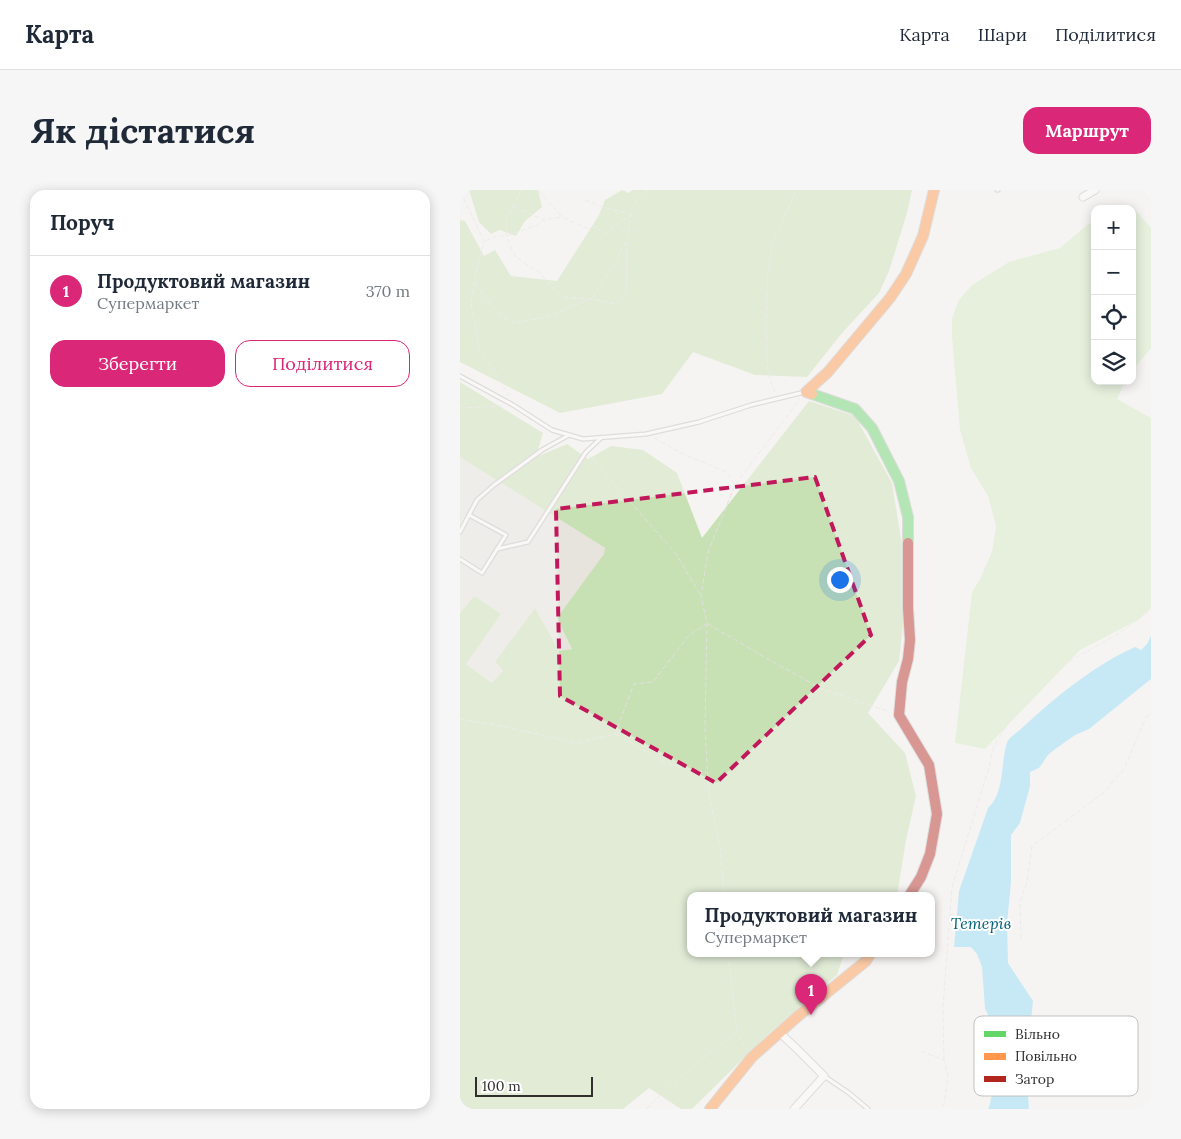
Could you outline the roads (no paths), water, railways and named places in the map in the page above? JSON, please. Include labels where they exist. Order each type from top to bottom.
[{"type":"street","points":[[912,892],[921,877],[930,854],[937,814],[929,765],[899,715],[902,682],[908,660],[910,640],[908,517],[898,481],[872,428],[855,409],[806,392],[828,372],[890,298],[906,274],[923,236],[934,190]]},
{"type":"street","points":[[1083,197],[1095,190]]},
{"type":"street","points":[[710,1109],[752,1057],[866,961],[868,957]]},
{"type":"street","points":[[780,1033],[824,1076],[794,1109]]},
{"type":"lane","points":[[460,376],[513,405],[552,430],[583,439],[646,434],[699,422],[751,405],[806,392]]},
{"type":"lane","points":[[460,532],[477,500],[494,485],[542,450],[570,435]]},
{"type":"lane","points":[[497,549],[528,542],[586,452],[602,437]]},
{"type":"lane","points":[[460,559],[482,573],[506,535],[469,515]]},
{"type":"lane","points":[[824,1076],[868,1109]]},
{"type":"water","name":"Тетерів","points":[[1151,636],[1151,679],[1089,729],[1075,735],[1054,750],[1039,768],[1030,772],[1030,786],[1020,823],[1011,835],[1011,882],[1007,924],[1008,963],[1033,1001],[1032,1016],[988,1016],[985,1008],[982,967],[977,954],[971,947],[954,947],[959,891],[988,808],[993,802],[1000,786],[1007,743],[1049,704],[1090,672],[1135,647],[1141,650]]},
{"type":"water","name":"Тетерів","points":[[992,1096],[1028,1096],[1029,1109],[988,1109]]},
{"type":"place","name":"Продуктовий магазин","points":[[811,1015]]}]
